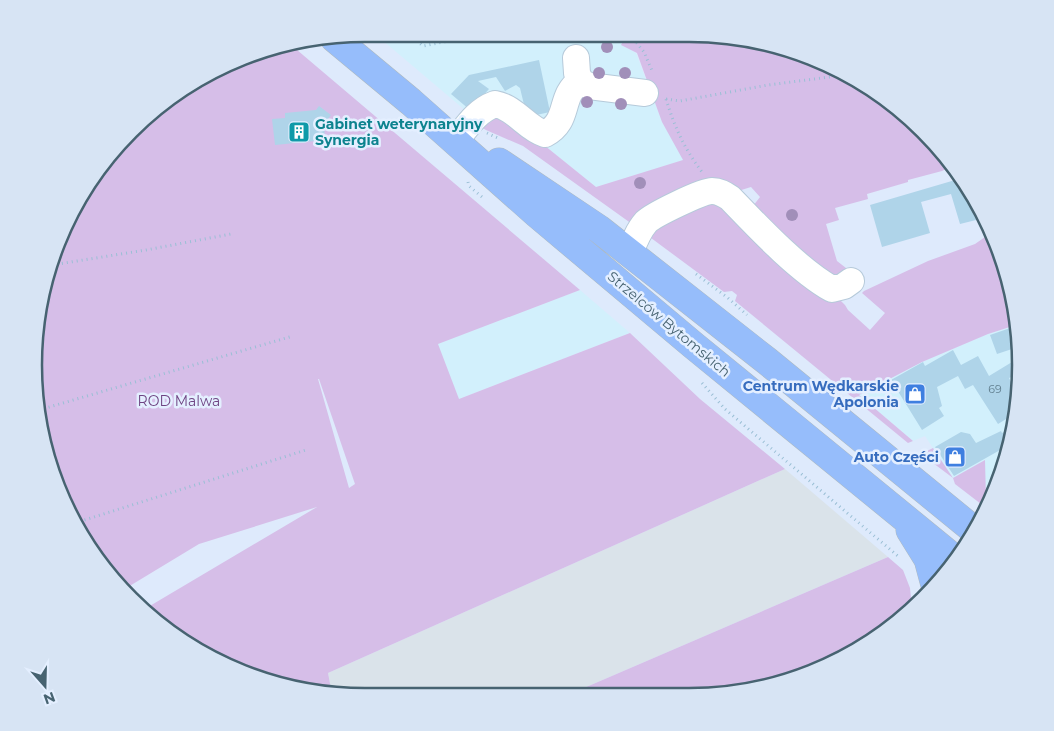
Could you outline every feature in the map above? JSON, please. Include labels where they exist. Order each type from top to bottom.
[{"type":"main road","name":"Strzelców Bytomskich","points":[[340,43],[463,143],[537,214],[693,345],[950,555]]},
{"type":"main road","name":"Strzelców Bytomskich","points":[[463,143],[599,229],[767,361],[969,525]]},
{"type":"main road","points":[[899,512],[928,559],[933,576]]},
{"type":"lane","points":[[463,143],[477,115],[482,110],[495,104],[510,109],[538,132],[545,134],[551,131],[560,121],[566,99],[578,69],[589,86],[657,90]]},
{"type":"lane","points":[[630,253],[638,232],[648,221],[696,195],[711,190],[721,192],[730,198],[791,257],[822,283],[832,289],[844,286],[851,281]]},
{"type":"path","points":[[419,42],[423,46],[443,42]]},
{"type":"path","points":[[637,42],[644,52],[657,90],[682,142],[704,174]]},
{"type":"path","points":[[657,90],[680,101],[768,85],[832,77]]},
{"type":"path","points":[[463,143],[469,186],[484,199]]},
{"type":"path","points":[[59,264],[231,234]]},
{"type":"path","points":[[45,408],[292,336]]},
{"type":"path","points":[[698,378],[725,409],[905,562]]},
{"type":"path","points":[[83,521],[306,450]]},
{"type":"shaded area","points":[[384,42],[623,42],[622,45],[636,53],[662,122],[684,160],[596,187],[550,150],[479,122]]},
{"type":"shaded area","points":[[580,290],[630,333],[459,399],[437,344]]},
{"type":"shaded area","points":[[1009,327],[1012,366],[1009,408],[1005,429],[994,469],[983,497],[953,478],[925,436],[913,441],[859,395],[922,362],[988,334]]},
{"type":"shaded area","points":[[785,469],[888,557],[584,688],[344,688],[331,687],[328,673]]},
{"type":"green space","points":[[623,42],[689,42],[731,45],[772,54],[812,67],[850,86],[885,109],[917,137],[945,169],[867,194],[868,199],[835,208],[839,220],[826,224],[837,261],[846,268],[846,277],[832,279],[753,206],[760,197],[751,187],[632,224],[523,146],[477,125],[485,115],[508,116],[596,187],[683,160],[662,122],[637,53],[621,45]]},
{"type":"green space","name":"ROD Malwa","points":[[297,50],[580,290],[438,344],[459,399],[630,333],[700,399],[785,469],[328,673],[331,687],[282,677],[242,664],[186,634],[150,606],[317,507],[199,544],[130,586],[97,545],[67,489],[49,429],[45,408],[42,366],[45,323],[49,302],[67,242],[86,204],[109,169],[137,137],[169,109],[204,86],[242,67]],"holes":[[[318,379],[355,484],[349,488]]]},
{"type":"green space","points":[[712,201],[838,298],[870,330],[885,313],[862,293],[864,291],[928,261],[975,244],[985,237],[1000,282],[1009,327],[988,334],[922,362],[859,395],[913,441],[908,443],[735,301],[737,295],[732,291],[724,292],[647,235],[649,231]]},
{"type":"green space","points":[[933,448],[953,478],[921,454]]},
{"type":"green space","points":[[985,460],[986,492],[980,503],[955,484],[953,478]]},
{"type":"green space","points":[[888,557],[903,570],[910,588],[911,599],[868,634],[831,655],[792,671],[752,682],[710,688],[584,688]]},
{"type":"building","points":[[539,60],[550,112],[527,117],[520,88],[516,85],[505,91],[496,77],[478,81],[489,89],[470,110],[451,94],[469,75]]},
{"type":"building","name":"Gabinet weterynaryjny Synergia","points":[[319,106],[331,115],[324,124],[325,140],[275,145],[272,119],[285,118],[285,113],[316,110]]},
{"type":"building","points":[[953,181],[976,220],[960,224],[951,194],[921,202],[930,233],[882,247],[870,205]]},
{"type":"building","points":[[1010,328],[1011,349],[997,354],[990,335]]},
{"type":"building","points":[[953,350],[961,365],[978,356],[989,376],[1012,362],[1007,418],[998,424],[973,385],[965,389],[958,376],[937,387],[942,406],[939,408],[944,416],[922,430],[891,380],[923,362],[925,366]]},
{"type":"building","points":[[1001,431],[1002,433],[1004,432],[1000,450],[954,476],[935,447],[961,432],[970,434],[976,443]]},
{"type":"place","name":"Gabinet weterynaryjny Synergia","points":[[299,132]]},
{"type":"place","name":"Centrum Wędkarskie Apolonia","points":[[915,394]]},
{"type":"place","name":"Auto Części","points":[[955,457]]}]
